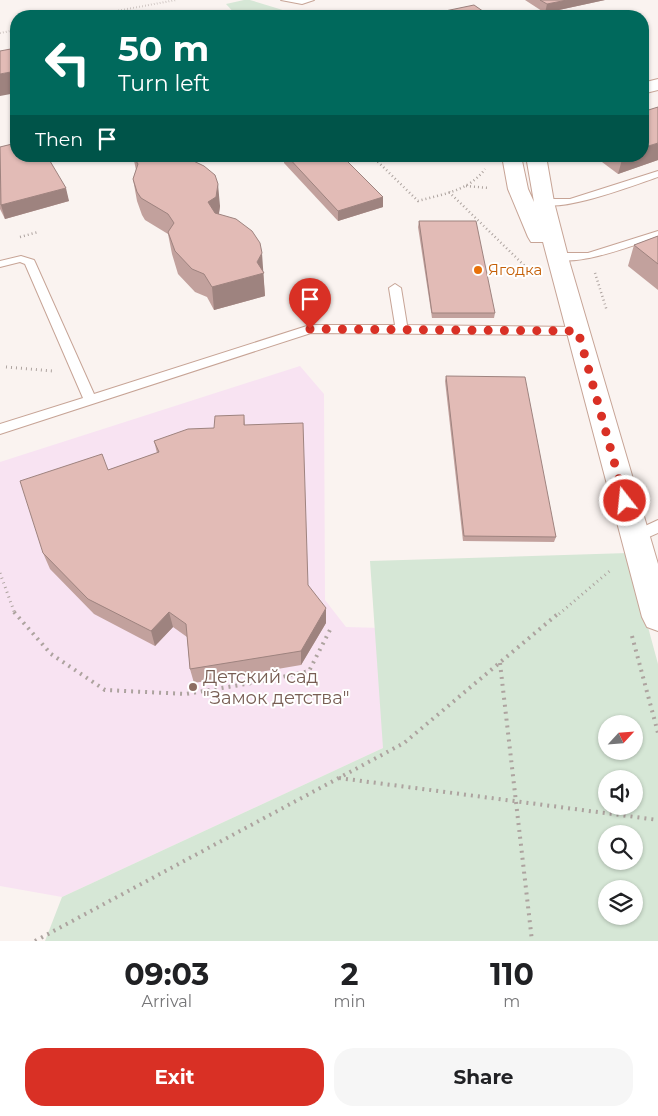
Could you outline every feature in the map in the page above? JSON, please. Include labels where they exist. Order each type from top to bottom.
[{"type":"street","points":[[512,162],[518,189],[550,242]]},
{"type":"street","points":[[537,162],[550,242],[578,331],[647,531],[658,617]]},
{"type":"lane","points":[[285,0],[302,2],[310,0]]},
{"type":"lane","points":[[544,202],[571,202],[658,174]]},
{"type":"lane","points":[[550,242],[589,256],[658,234]]},
{"type":"lane","points":[[0,264],[21,259],[30,262],[90,400]]},
{"type":"lane","points":[[395,288],[402,329]]},
{"type":"lane","points":[[0,429],[310,329],[578,331]]},
{"type":"path","points":[[122,10],[176,0]]},
{"type":"path","points":[[378,162],[418,201],[466,186],[482,174],[486,164]]},
{"type":"path","points":[[6,367],[54,371]]},
{"type":"path","points":[[35,941],[404,743],[617,565]]},
{"type":"path","points":[[0,573],[14,612],[51,654],[105,690],[186,694],[264,681],[309,671],[331,628]]},
{"type":"path","points":[[500,662],[532,941]]},
{"type":"path","points":[[339,778],[658,820]]},
{"type":"shaded area","name":"Детский сад \"Замок детства\"","points":[[300,366],[324,394],[325,600],[346,627],[382,628],[383,748],[62,897],[0,886],[0,462]]},
{"type":"green space","points":[[250,0],[283,10],[232,10],[226,4]]},
{"type":"green space","points":[[628,553],[658,664],[658,941],[45,941],[62,897],[383,748],[370,561]]},
{"type":"building","points":[[540,0],[567,0],[547,4]]},
{"type":"building","points":[[474,5],[481,10],[450,10]]},
{"type":"building","points":[[10,49],[10,72],[0,74],[0,51]]},
{"type":"building","points":[[658,107],[658,143],[649,146],[649,110]]},
{"type":"building","points":[[10,144],[10,162],[51,162],[66,188],[1,205],[0,147]]},
{"type":"building","points":[[137,162],[196,162],[215,175],[218,184],[216,197],[208,202],[215,213],[236,219],[252,231],[260,243],[262,253],[257,262],[264,273],[212,287],[204,274],[192,269],[175,251],[168,232],[174,223],[168,214],[141,198],[137,192],[133,179],[138,164]]},
{"type":"building","points":[[293,162],[348,162],[383,197],[338,211]]},
{"type":"building","points":[[419,221],[476,221],[495,313],[432,313]]},
{"type":"building","points":[[658,236],[658,264],[634,245]]},
{"type":"building","points":[[446,376],[525,377],[556,537],[464,536]]},
{"type":"building","points":[[244,415],[244,425],[303,423],[308,585],[326,608],[301,651],[190,669],[186,624],[169,612],[151,631],[88,599],[43,553],[20,481],[102,454],[108,470],[159,452],[154,441],[188,429],[214,428],[215,416]]},
{"type":"place","name":"Ягодка","points":[[478,270]]},
{"type":"place","name":"Детский сад \"Замок детства\"","points":[[193,687]]},
{"type":"route","points":[[310,329],[578,331],[625,501]]}]
